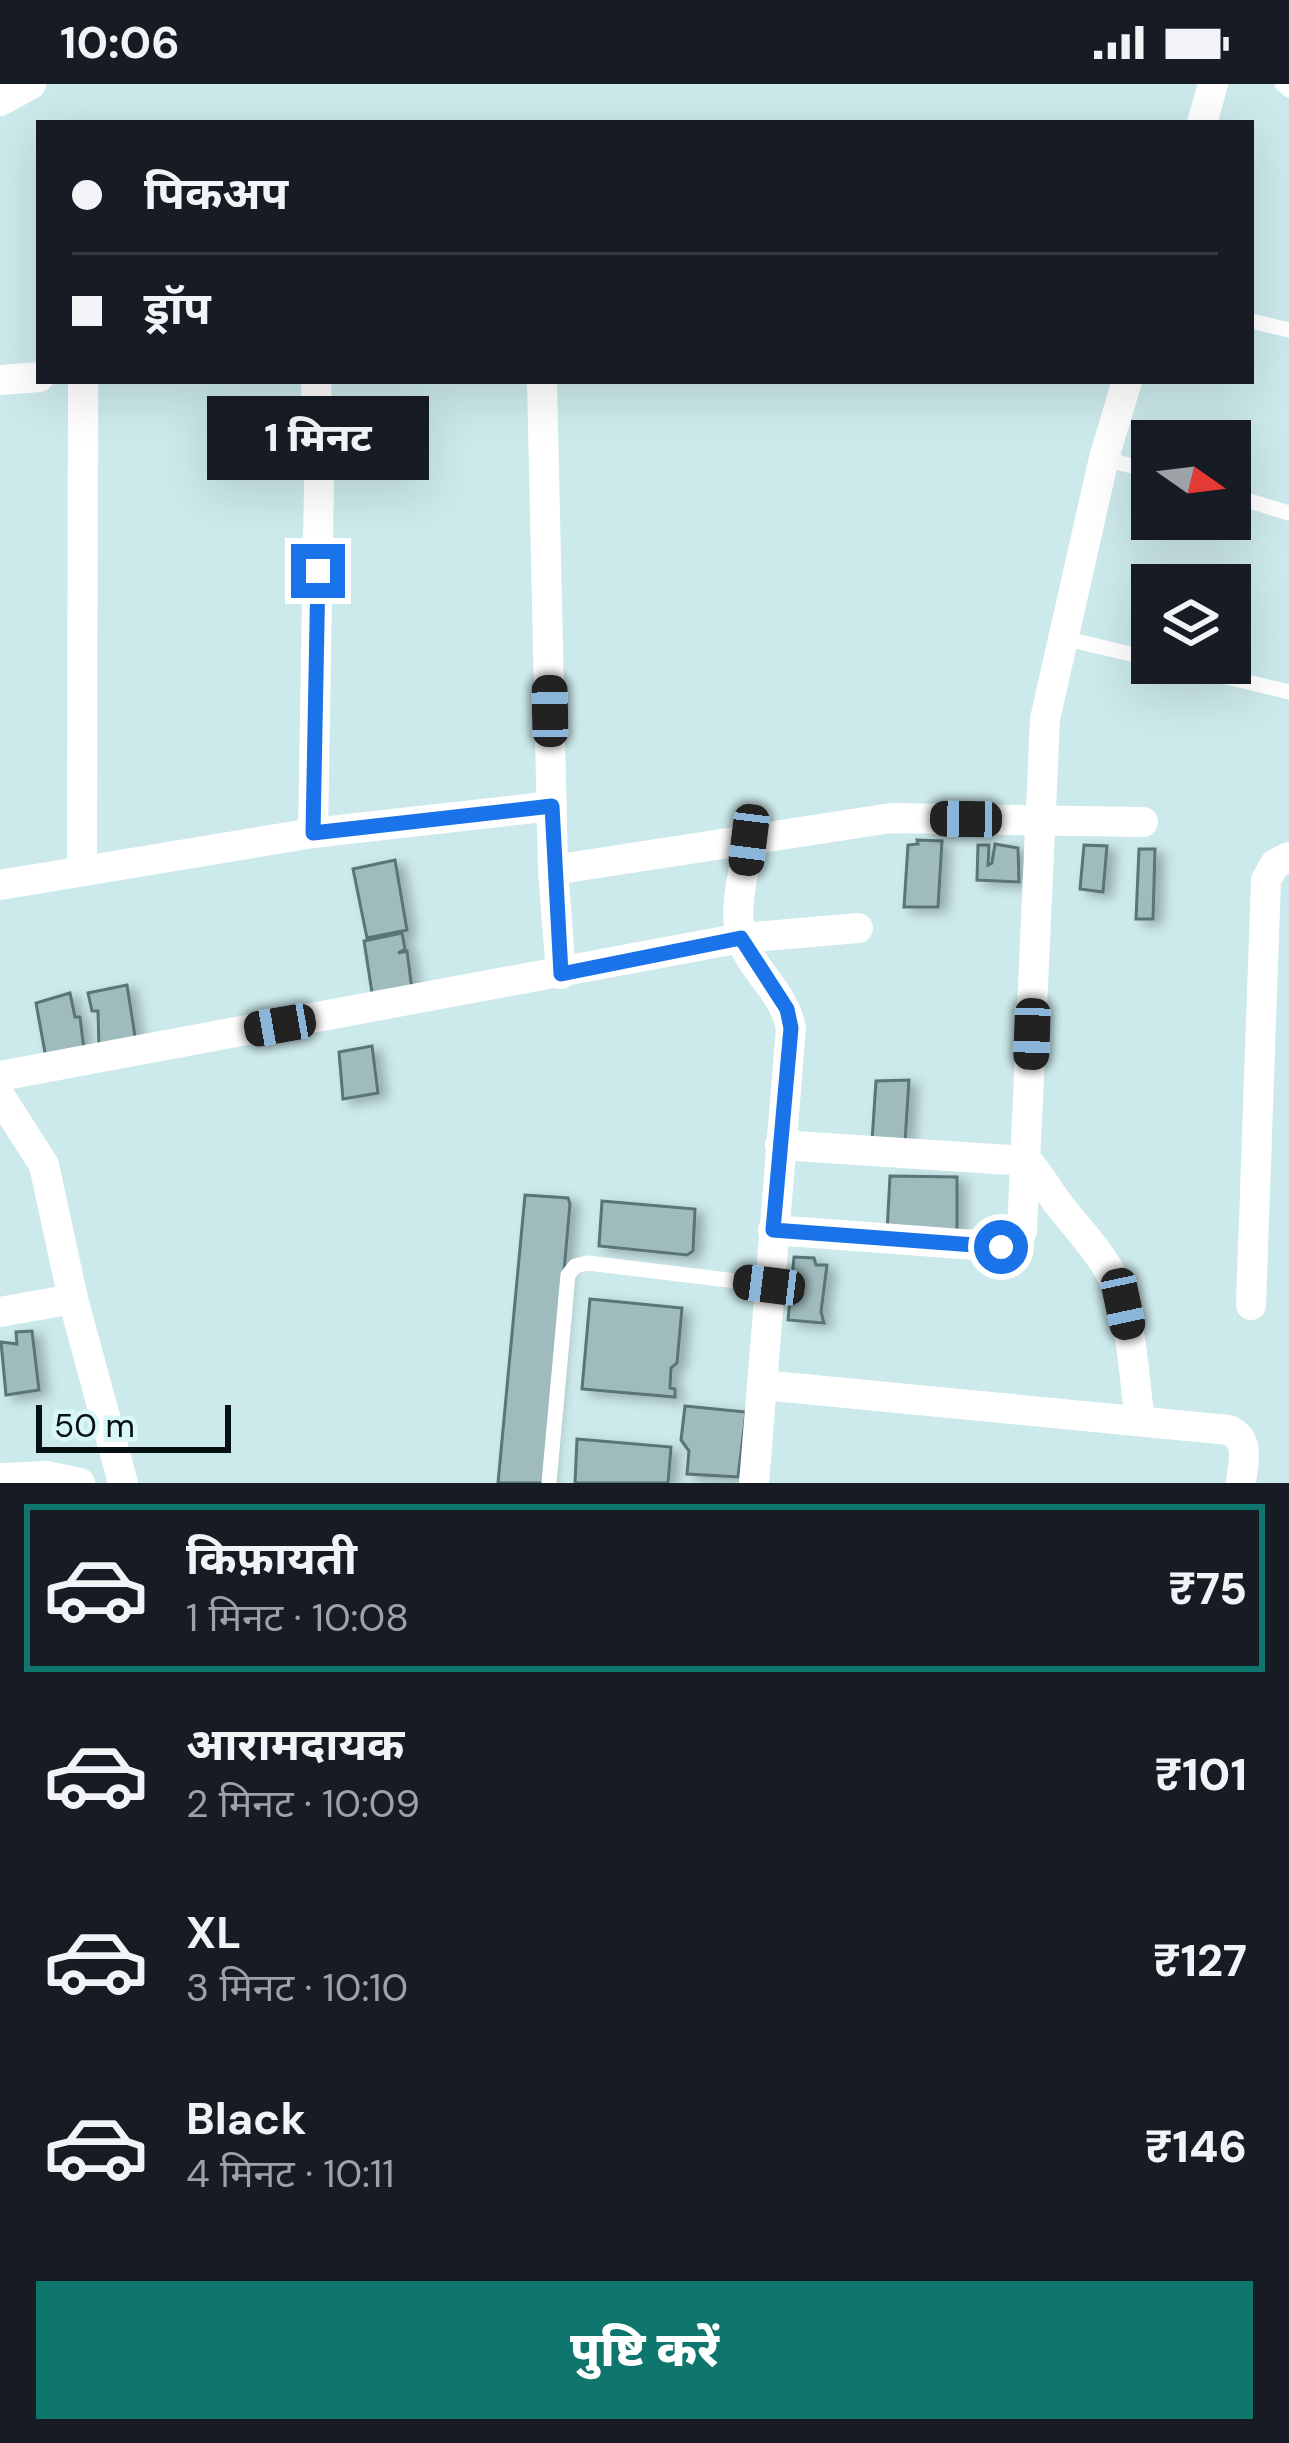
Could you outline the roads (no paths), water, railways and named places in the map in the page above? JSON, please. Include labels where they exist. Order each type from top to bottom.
[{"type":"street","points":[[0,101],[31,84]]},
{"type":"street","points":[[1203,120],[1214,84]]},
{"type":"street","points":[[0,380],[36,377]]},
{"type":"street","points":[[82,871],[83,384]]},
{"type":"street","points":[[313,833],[316,384]]},
{"type":"street","points":[[542,384],[553,869],[561,974]]},
{"type":"street","points":[[773,1230],[1001,1247],[1017,1242],[1022,1231],[1045,718],[1125,384]]},
{"type":"street","points":[[0,885],[313,833],[552,806]]},
{"type":"street","points":[[553,869],[891,818],[1143,822]]},
{"type":"street","points":[[749,840],[741,938],[787,1009],[791,1028],[754,1483]]},
{"type":"street","points":[[1251,1305],[1266,880],[1275,864],[1289,857]]},
{"type":"street","points":[[0,1076],[741,938],[858,928]]},
{"type":"street","points":[[0,1096],[44,1166],[73,1299],[123,1483]]},
{"type":"street","points":[[780,1145],[1027,1161],[1046,1180],[1054,1199],[1111,1274],[1131,1342],[1140,1421]]},
{"type":"street","points":[[0,1312],[73,1299]]},
{"type":"street","points":[[762,1384],[1229,1430],[1244,1445],[1241,1483]]},
{"type":"street","points":[[0,1478],[47,1476],[80,1483]]},
{"type":"lane","points":[[1282,84],[1289,90]]},
{"type":"lane","points":[[1254,322],[1289,330]]},
{"type":"lane","points":[[1104,458],[1131,466]]},
{"type":"lane","points":[[1251,501],[1289,513]]},
{"type":"lane","points":[[1063,638],[1131,654]]},
{"type":"lane","points":[[1251,683],[1289,692]]},
{"type":"lane","points":[[549,1483],[568,1275],[575,1267],[587,1263],[769,1285]]}]
